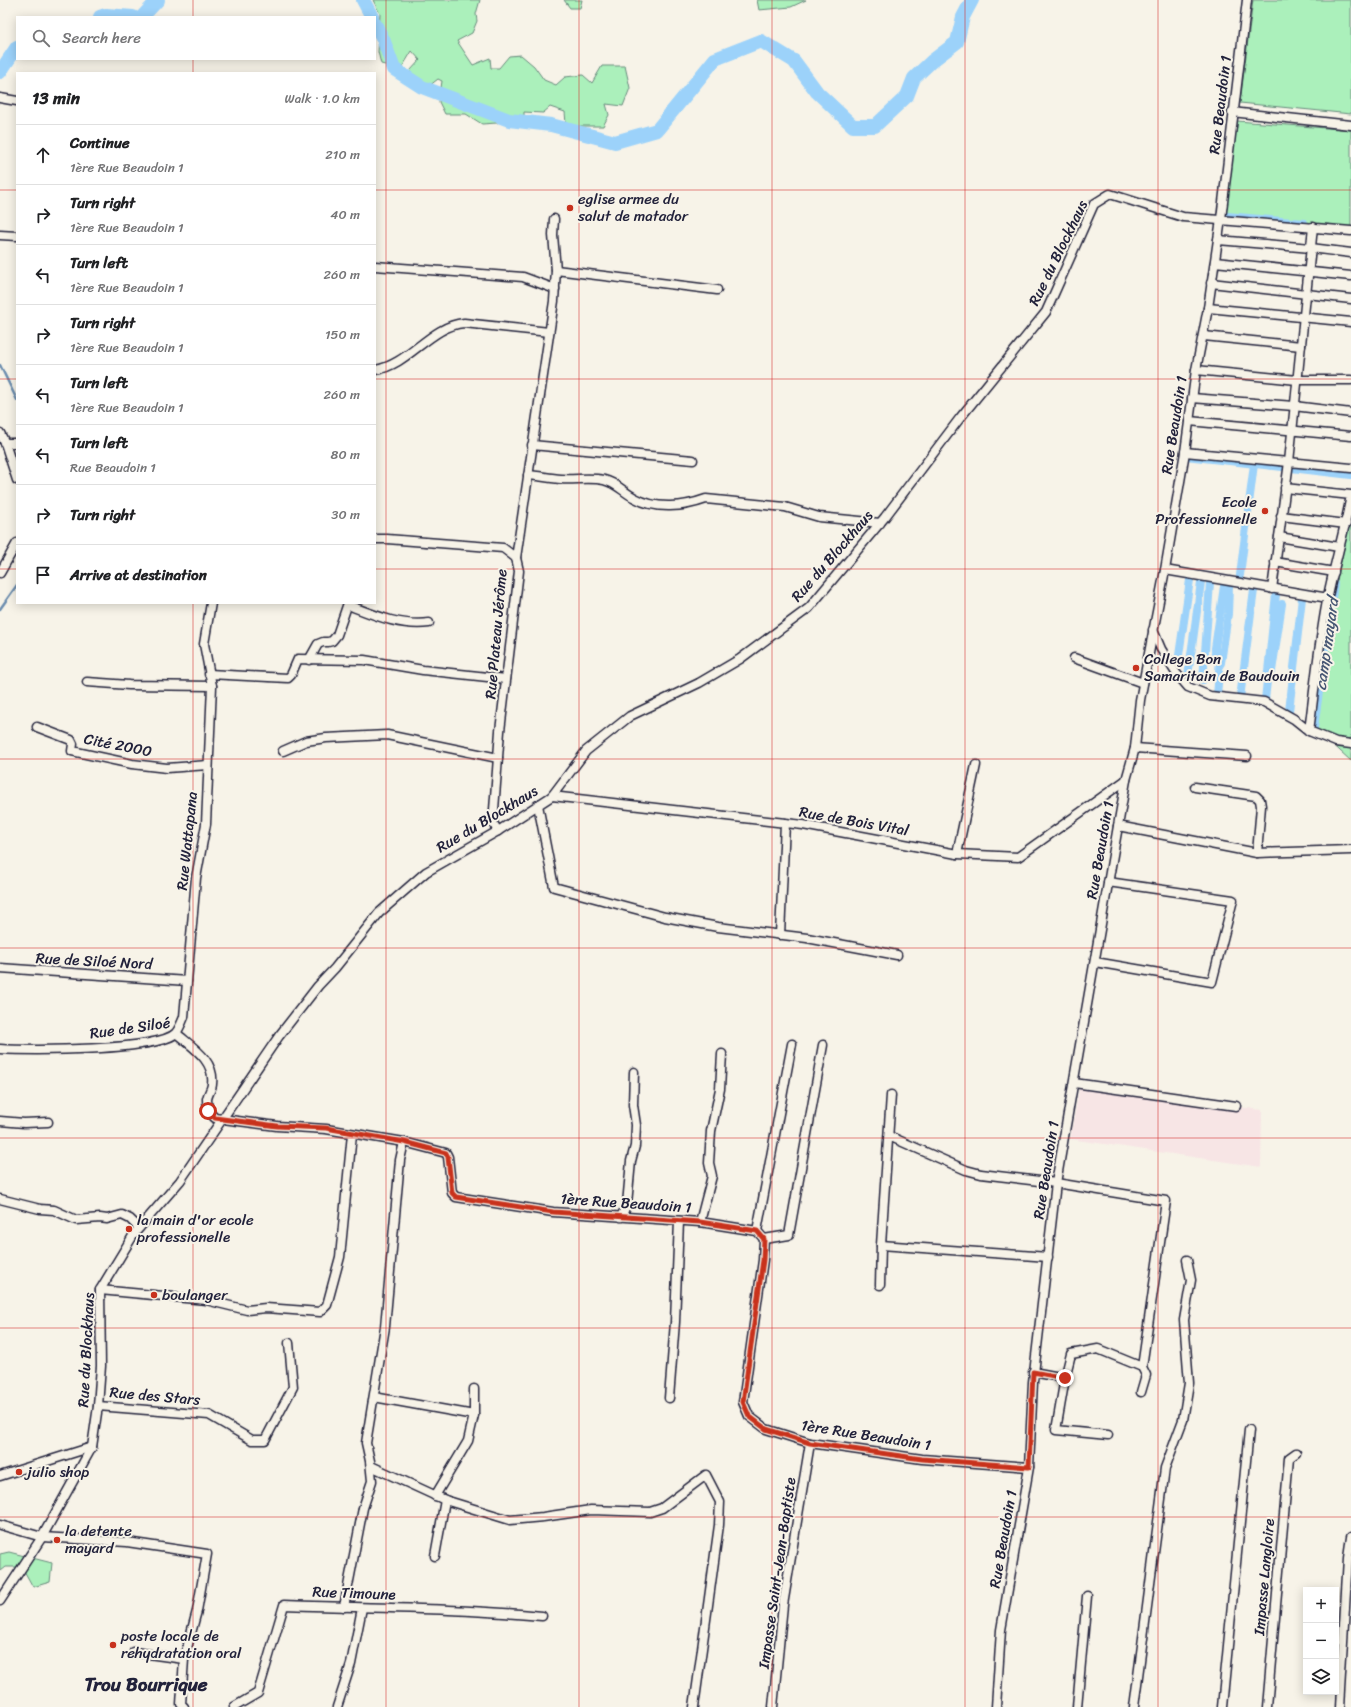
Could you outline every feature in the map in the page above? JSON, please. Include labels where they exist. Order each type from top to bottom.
[{"type":"street","name":"Rue Beaudoin 1","points":[[996,1707],[1001,1630],[1029,1467],[1033,1372],[1056,1183],[1126,780],[1135,748],[1143,683],[1185,452],[1196,370],[1204,336],[1221,219],[1232,112],[1247,0]]},
{"type":"street","points":[[0,98],[16,101]]},
{"type":"street","points":[[1232,112],[1351,125]]},
{"type":"street","name":"Rue du Blockhaus","points":[[0,1601],[42,1537],[92,1447],[98,1406],[101,1366],[100,1290],[139,1228],[180,1181],[279,1036],[318,986],[335,968],[379,913],[426,872],[498,831],[552,796],[586,752],[630,716],[699,683],[740,659],[809,608],[880,523],[960,418],[1046,312],[1094,204],[1110,194],[1183,217],[1351,231]]},
{"type":"street","points":[[516,558],[555,289],[556,270],[553,235],[554,219]]},
{"type":"street","points":[[1272,589],[1292,430],[1313,227]]},
{"type":"street","points":[[0,235],[16,236]]},
{"type":"street","points":[[1218,240],[1351,252]]},
{"type":"street","points":[[1215,262],[1351,276]]},
{"type":"street","points":[[376,266],[523,277],[555,289]]},
{"type":"street","points":[[556,270],[717,290]]},
{"type":"street","points":[[1211,284],[1351,299]]},
{"type":"street","points":[[1208,308],[1351,322]]},
{"type":"street","points":[[376,370],[391,365],[434,336],[456,324],[464,323],[549,332]]},
{"type":"street","points":[[1204,336],[1301,346]]},
{"type":"street","points":[[1196,370],[1297,380],[1351,380]]},
{"type":"street","points":[[1192,398],[1294,406],[1351,413]]},
{"type":"street","points":[[1189,421],[1351,436]]},
{"type":"street","points":[[0,432],[16,477]]},
{"type":"street","points":[[5,443],[16,443]]},
{"type":"street","points":[[532,445],[692,460]]},
{"type":"street","points":[[1185,452],[1288,465],[1351,468]]},
{"type":"street","points":[[528,475],[561,479],[601,480],[614,483],[636,499],[651,504],[679,506],[706,499],[720,500],[786,507],[819,517],[880,523]]},
{"type":"street","points":[[1285,488],[1351,495],[1346,524],[1339,547],[1328,598],[1309,731]]},
{"type":"street","points":[[1281,516],[1346,524]]},
{"type":"street","points":[[1278,537],[1339,547]]},
{"type":"street","name":"Rue Plateau Jérôme","points":[[376,539],[503,548],[516,558],[519,570],[498,758],[494,823],[498,831]]},
{"type":"street","points":[[0,573],[16,545]]},
{"type":"street","points":[[1275,562],[1334,572]]},
{"type":"street","points":[[1164,570],[1328,598]]},
{"type":"street","name":"Rue Wattapana","points":[[176,1033],[184,1017],[196,878],[206,824],[212,686],[204,644],[211,604]]},
{"type":"street","points":[[309,660],[318,644],[328,642],[336,637],[348,604],[400,623],[417,625],[429,623]]},
{"type":"street","points":[[1153,630],[1161,649],[1176,673],[1188,687],[1210,696],[1264,702],[1294,719],[1309,731],[1336,742],[1351,744]]},
{"type":"street","points":[[1074,658],[1143,683]]},
{"type":"street","points":[[209,674],[288,678],[298,660],[364,660],[423,670],[506,679]]},
{"type":"street","points":[[87,682],[129,685],[212,686]]},
{"type":"street","name":"Cité 2000","points":[[37,727],[71,740],[73,744],[72,751],[132,764],[167,768],[208,765]]},
{"type":"street","points":[[283,751],[306,741],[387,735],[498,758]]},
{"type":"street","points":[[1135,748],[1247,756]]},
{"type":"street","points":[[957,854],[976,765]]},
{"type":"street","name":"Rue de Bois Vital","points":[[552,796],[803,825],[957,854],[1018,857],[1126,780]]},
{"type":"street","points":[[1195,788],[1256,796],[1260,800],[1261,806],[1257,853]]},
{"type":"street","points":[[538,805],[554,887],[665,917],[718,927],[807,938],[898,956]]},
{"type":"street","points":[[780,934],[785,823]]},
{"type":"street","points":[[1118,826],[1257,853],[1351,850]]},
{"type":"street","points":[[1094,962],[1212,982],[1233,900],[1108,882]]},
{"type":"street","name":"Rue de Siloé Nord","points":[[0,968],[22,971],[68,971],[187,981]]},
{"type":"street","name":"Rue de Siloé","points":[[0,1049],[37,1051],[96,1049],[160,1041],[176,1033],[204,1058],[212,1071],[212,1085],[207,1098],[208,1111],[215,1118],[224,1118]]},
{"type":"street","points":[[792,1044],[757,1231],[764,1239],[789,1235],[823,1045]]},
{"type":"street","points":[[700,1222],[712,1176],[709,1163],[711,1131],[720,1089],[722,1054]]},
{"type":"street","points":[[621,1217],[627,1204],[631,1160],[635,1146],[636,1125],[633,1104],[634,1072]]},
{"type":"street","points":[[1074,1083],[1236,1106]]},
{"type":"street","points":[[880,1285],[881,1245],[891,1095]]},
{"type":"street","name":"1ère Rue Beaudoin 1","points":[[224,1118],[277,1126],[326,1128],[352,1134],[404,1142],[446,1153],[448,1157],[452,1193],[456,1197],[553,1212],[700,1222],[757,1231]]},
{"type":"street","points":[[0,1121],[24,1123],[48,1122]]},
{"type":"street","points":[[100,1290],[206,1300],[247,1310],[266,1308],[320,1312],[327,1305],[340,1257],[352,1134]]},
{"type":"street","points":[[889,1136],[966,1170],[981,1174],[1056,1183],[1166,1201],[1142,1367],[1146,1375],[1141,1392]]},
{"type":"street","points":[[344,1607],[363,1508],[372,1481],[371,1466],[366,1443],[384,1327],[400,1160],[404,1142]]},
{"type":"street","points":[[0,1199],[40,1209],[54,1210],[76,1220],[100,1218],[107,1219],[122,1215],[139,1228]]},
{"type":"street","points":[[669,1398],[675,1322],[679,1221]]},
{"type":"street","name":"1ère Rue Beaudoin 1","points":[[764,1239],[763,1260],[743,1402],[749,1416],[766,1429],[810,1443],[922,1459],[1029,1467]]},
{"type":"street","points":[[881,1245],[1048,1257]]},
{"type":"street","points":[[1134,1707],[1165,1468],[1183,1420],[1189,1383],[1184,1320],[1191,1280],[1187,1260]]},
{"type":"street","name":"Rue des Stars","points":[[98,1406],[209,1415],[252,1440],[265,1440],[293,1387],[289,1342]]},
{"type":"street","points":[[1108,1435],[1056,1430],[1065,1378],[1071,1354],[1098,1349],[1142,1367]]},
{"type":"street","points":[[1033,1372],[1065,1378]]},
{"type":"street","points":[[435,1496],[468,1441],[474,1415],[474,1389]]},
{"type":"street","points":[[374,1397],[474,1415]]},
{"type":"street","points":[[1222,1707],[1249,1430]]},
{"type":"street","name":"Impasse Saint-Jean-Baptiste","points":[[773,1707],[783,1605],[810,1443]]},
{"type":"street","points":[[0,1476],[92,1447]]},
{"type":"street","name":"Impasse Langloire","points":[[1267,1707],[1289,1458],[1296,1453]]},
{"type":"street","points":[[371,1466],[445,1500],[510,1520],[591,1510],[650,1512],[662,1508],[706,1475],[720,1502],[719,1525],[694,1707]]},
{"type":"street","points":[[435,1556],[445,1500]]},
{"type":"street","points":[[0,1525],[42,1537],[127,1542],[207,1554],[197,1611],[184,1659],[181,1704],[184,1707]]},
{"type":"street","points":[[1339,1707],[1351,1538]]},
{"type":"street","points":[[1077,1707],[1087,1596]]},
{"type":"street","name":"Rue Timoune","points":[[234,1707],[258,1693],[284,1605],[513,1613],[542,1616]]},
{"type":"street","points":[[337,1707],[351,1664],[362,1608]]},
{"type":"street","points":[[134,1652],[184,1659]]},
{"type":"shaded area","points":[[1080,1085],[1262,1110],[1261,1167],[1070,1139]]},
{"type":"green space","points":[[373,0],[480,0],[476,14],[477,21],[472,33],[457,41],[473,65],[490,58],[491,68],[499,68],[509,56],[521,55],[534,66],[544,80],[556,85],[565,77],[583,75],[592,83],[602,66],[625,66],[630,88],[623,106],[606,104],[609,115],[603,126],[581,126],[572,128],[566,124],[565,112],[550,107],[543,113],[524,112],[524,122],[510,117],[497,123],[482,124],[466,114],[445,114],[439,102],[442,81],[438,79],[429,86],[417,82],[410,71],[420,60],[412,51],[401,69],[381,64],[378,52],[380,14]]},
{"type":"green space","points":[[564,0],[582,0],[580,8],[570,8]]},
{"type":"green space","points":[[757,0],[806,0],[791,7],[759,10]]},
{"type":"green space","points":[[1253,0],[1351,0],[1351,114],[1240,103]]},
{"type":"green space","points":[[1237,121],[1351,130],[1351,227],[1225,214]]},
{"type":"green space","points":[[1350,518],[1351,761],[1316,729],[1333,599]]},
{"type":"green space","points":[[9,1552],[52,1563],[50,1582],[33,1587],[22,1567],[5,1567],[0,1571],[0,1554]]},
{"type":"waterway","points":[[143,16],[158,0]]},
{"type":"waterway","points":[[363,0],[371,16]]},
{"type":"waterway","points":[[376,26],[383,39],[394,69],[422,87],[509,120],[551,125],[615,142],[657,130],[715,59],[761,41],[794,61],[817,92],[853,126],[875,126],[907,96],[914,78],[932,61],[957,42],[963,17],[972,0]]},
{"type":"waterway","points":[[103,16],[120,16]]},
{"type":"waterway","points":[[0,72],[16,48]]},
{"type":"waterway","name":"camp mayard","points":[[1227,216],[1304,223]]},
{"type":"waterway","points":[[0,365],[16,398]]},
{"type":"waterway","points":[[1186,456],[1351,475]]},
{"type":"waterway","points":[[1240,575],[1254,464]]},
{"type":"waterway","points":[[1178,662],[1190,580]]},
{"type":"waterway","points":[[1188,676],[1201,582]]},
{"type":"waterway","points":[[1203,680],[1210,583]]},
{"type":"waterway","name":"camp mayard","points":[[1314,728],[1334,584]]},
{"type":"waterway","points":[[0,609],[16,586]]},
{"type":"waterway","points":[[1217,696],[1220,659],[1215,654],[1215,648],[1224,586]]},
{"type":"waterway","points":[[1221,663],[1228,614],[1229,586]]},
{"type":"waterway","points":[[1240,698],[1254,590]]},
{"type":"waterway","points":[[1265,700],[1276,594]]},
{"type":"waterway","points":[[1289,711],[1302,598]]},
{"type":"waterway","points":[[1272,671],[1282,604]]},
{"type":"place","name":"eglise armee du salut de matador","points":[[570,208]]},
{"type":"place","name":"Ecole Professionnelle","points":[[1265,511]]},
{"type":"place","name":"College Bon Samaritain de Baudouin","points":[[1136,668]]},
{"type":"place","name":"la main d'or ecole professionelle","points":[[129,1229]]},
{"type":"place","name":"boulanger","points":[[154,1295]]},
{"type":"place","name":"julio shop","points":[[19,1472]]},
{"type":"place","name":"la detente mayard","points":[[57,1540]]},
{"type":"place","name":"poste locale de rehydratation oral","points":[[113,1645]]},
{"type":"district","name":"Trou Bourrique","points":[[146,1684]]},
{"type":"route","points":[[208,1111],[215,1118],[277,1126],[326,1128],[352,1134],[404,1142],[446,1153],[448,1155],[452,1193],[456,1197],[553,1212],[700,1222],[757,1231],[764,1239],[763,1260],[743,1402],[749,1416],[766,1429],[810,1443],[922,1459],[1029,1467],[1033,1372],[1065,1378]]}]
